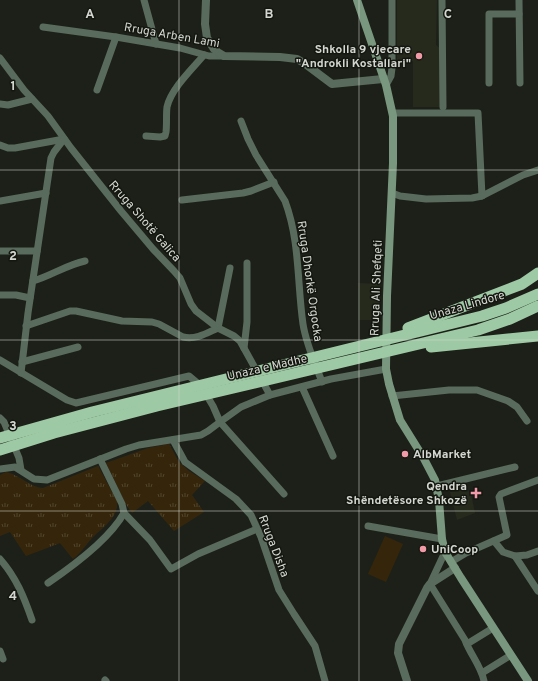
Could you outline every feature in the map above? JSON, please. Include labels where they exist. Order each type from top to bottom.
[{"type":"highway","points":[[401,342],[424,323],[522,284],[538,273]]},
{"type":"highway","points":[[401,342],[483,328],[510,319],[536,301]]},
{"type":"highway","points":[[401,342],[463,343],[538,336]]},
{"type":"highway","name":"Unaza e Madhe","points":[[0,438],[92,412],[286,364],[309,353],[401,342]]},
{"type":"highway","name":"Unaza e Madhe","points":[[0,450],[90,423],[251,384],[275,383],[401,342]]},
{"type":"main road","name":"Rruga Ali Shefqeti","points":[[357,0],[385,82],[393,113],[394,140],[387,296],[386,369],[392,396],[400,420],[432,474],[439,500],[442,539],[445,552],[528,681]]},
{"type":"street","points":[[144,0],[156,44]]},
{"type":"street","points":[[206,0],[205,24],[207,38],[214,49],[226,56]]},
{"type":"street","points":[[385,82],[391,76],[392,68],[392,0]]},
{"type":"street","points":[[442,0],[443,107]]},
{"type":"street","points":[[519,0],[520,83]]},
{"type":"street","points":[[490,83],[489,14],[519,14]]},
{"type":"street","name":"Rruga Arben Lami","points":[[44,27],[180,48],[204,55],[280,57],[297,59],[332,84],[385,82]]},
{"type":"street","points":[[97,90],[116,37]]},
{"type":"street","points":[[146,136],[165,136],[167,128],[167,107],[170,97],[204,55]]},
{"type":"street","name":"Rruga Shotë Galica","points":[[0,58],[32,99],[48,116],[64,139],[125,216],[180,278],[191,304],[196,311],[218,328],[234,336],[244,348],[270,395]]},
{"type":"street","points":[[0,104],[8,105],[32,99]]},
{"type":"street","points":[[393,113],[478,113],[482,196]]},
{"type":"street","name":"Rruga Dhorkë Orgocka","points":[[241,121],[252,147],[274,182],[289,212],[297,248],[304,326],[310,351],[322,382]]},
{"type":"street","points":[[0,145],[8,148],[15,148],[64,139]]},
{"type":"street","points":[[21,373],[30,298],[52,158],[54,152],[64,139]]},
{"type":"street","points":[[392,193],[412,198],[426,199],[472,198],[482,196],[523,175],[538,170]]},
{"type":"street","points":[[182,200],[251,192],[274,182]]},
{"type":"street","points":[[0,201],[46,193]]},
{"type":"street","points":[[0,251],[37,250]]},
{"type":"street","points":[[33,281],[47,277],[75,263],[85,261]]},
{"type":"street","points":[[244,348],[247,322],[247,263]]},
{"type":"street","points":[[26,326],[76,311],[122,321],[152,322],[159,324],[179,336],[187,338],[199,336],[218,328],[230,268]]},
{"type":"street","points":[[0,295],[16,295],[30,298]]},
{"type":"street","points":[[22,362],[78,347]]},
{"type":"street","points":[[0,360],[68,400],[76,403],[189,376],[201,386],[213,406],[220,422],[284,494]]},
{"type":"street","points":[[1,467],[16,468],[34,479],[47,480],[115,452],[139,445],[201,435],[241,407],[270,395],[322,382],[386,369]]},
{"type":"street","points":[[302,387],[333,456]]},
{"type":"street","points":[[392,396],[449,390],[476,390],[508,401],[517,407],[527,421]]},
{"type":"street","points":[[0,418],[4,422],[19,458],[21,470]]},
{"type":"street","name":"Rruga Disha","points":[[173,440],[185,462],[240,503],[250,515],[257,529],[279,590],[315,646],[325,681]]},
{"type":"street","points":[[100,459],[122,504],[124,513],[150,540],[171,569],[198,554],[257,529]]},
{"type":"street","points":[[436,486],[514,467]]},
{"type":"street","points":[[430,584],[466,553],[507,535],[499,497],[501,494],[538,480]]},
{"type":"street","points":[[48,584],[81,560],[115,526],[124,513]]},
{"type":"street","points":[[368,526],[442,539]]},
{"type":"street","points":[[494,541],[503,552],[515,556],[527,555],[538,551]]},
{"type":"street","points":[[407,681],[399,657],[398,648],[445,552]]},
{"type":"street","points":[[515,556],[538,590]]},
{"type":"street","points":[[0,559],[22,592],[32,620]]},
{"type":"street","points":[[430,584],[467,644],[482,673],[484,681]]},
{"type":"street","points":[[467,644],[493,628]]},
{"type":"street","points":[[0,651],[3,659]]},
{"type":"street","points":[[482,673],[510,655]]},
{"type":"shaded area","name":"Shkolla 9 vjecare \"Androkli Kostallari\"","points":[[397,0],[437,0],[436,45],[442,50],[442,107],[413,107],[413,61],[397,61]]},
{"type":"shaded area","points":[[358,283],[380,284],[380,307],[376,320],[358,320]]},
{"type":"shaded area","points":[[467,489],[471,494],[475,513],[457,520],[450,492]]},
{"type":"green space","points":[[169,444],[179,462],[189,471],[205,481],[192,495],[204,512],[174,531],[148,501],[132,513],[125,503],[106,463],[148,448]]},
{"type":"green space","points":[[98,466],[117,501],[116,511],[114,516],[73,559],[60,543],[26,556],[10,532],[0,536],[0,475],[6,472],[33,486],[43,488]]},
{"type":"green space","points":[[385,536],[403,544],[386,582],[368,574]]},
{"type":"place","name":"Shkolla 9 vjecare \"Androkli Kostallari\"","points":[[419,56]]},
{"type":"place","name":"AlbMarket","points":[[405,454]]},
{"type":"place","name":"Qendra Shëndetësore Shkozë","points":[[476,493]]},
{"type":"place","name":"UniCoop","points":[[423,549]]}]
